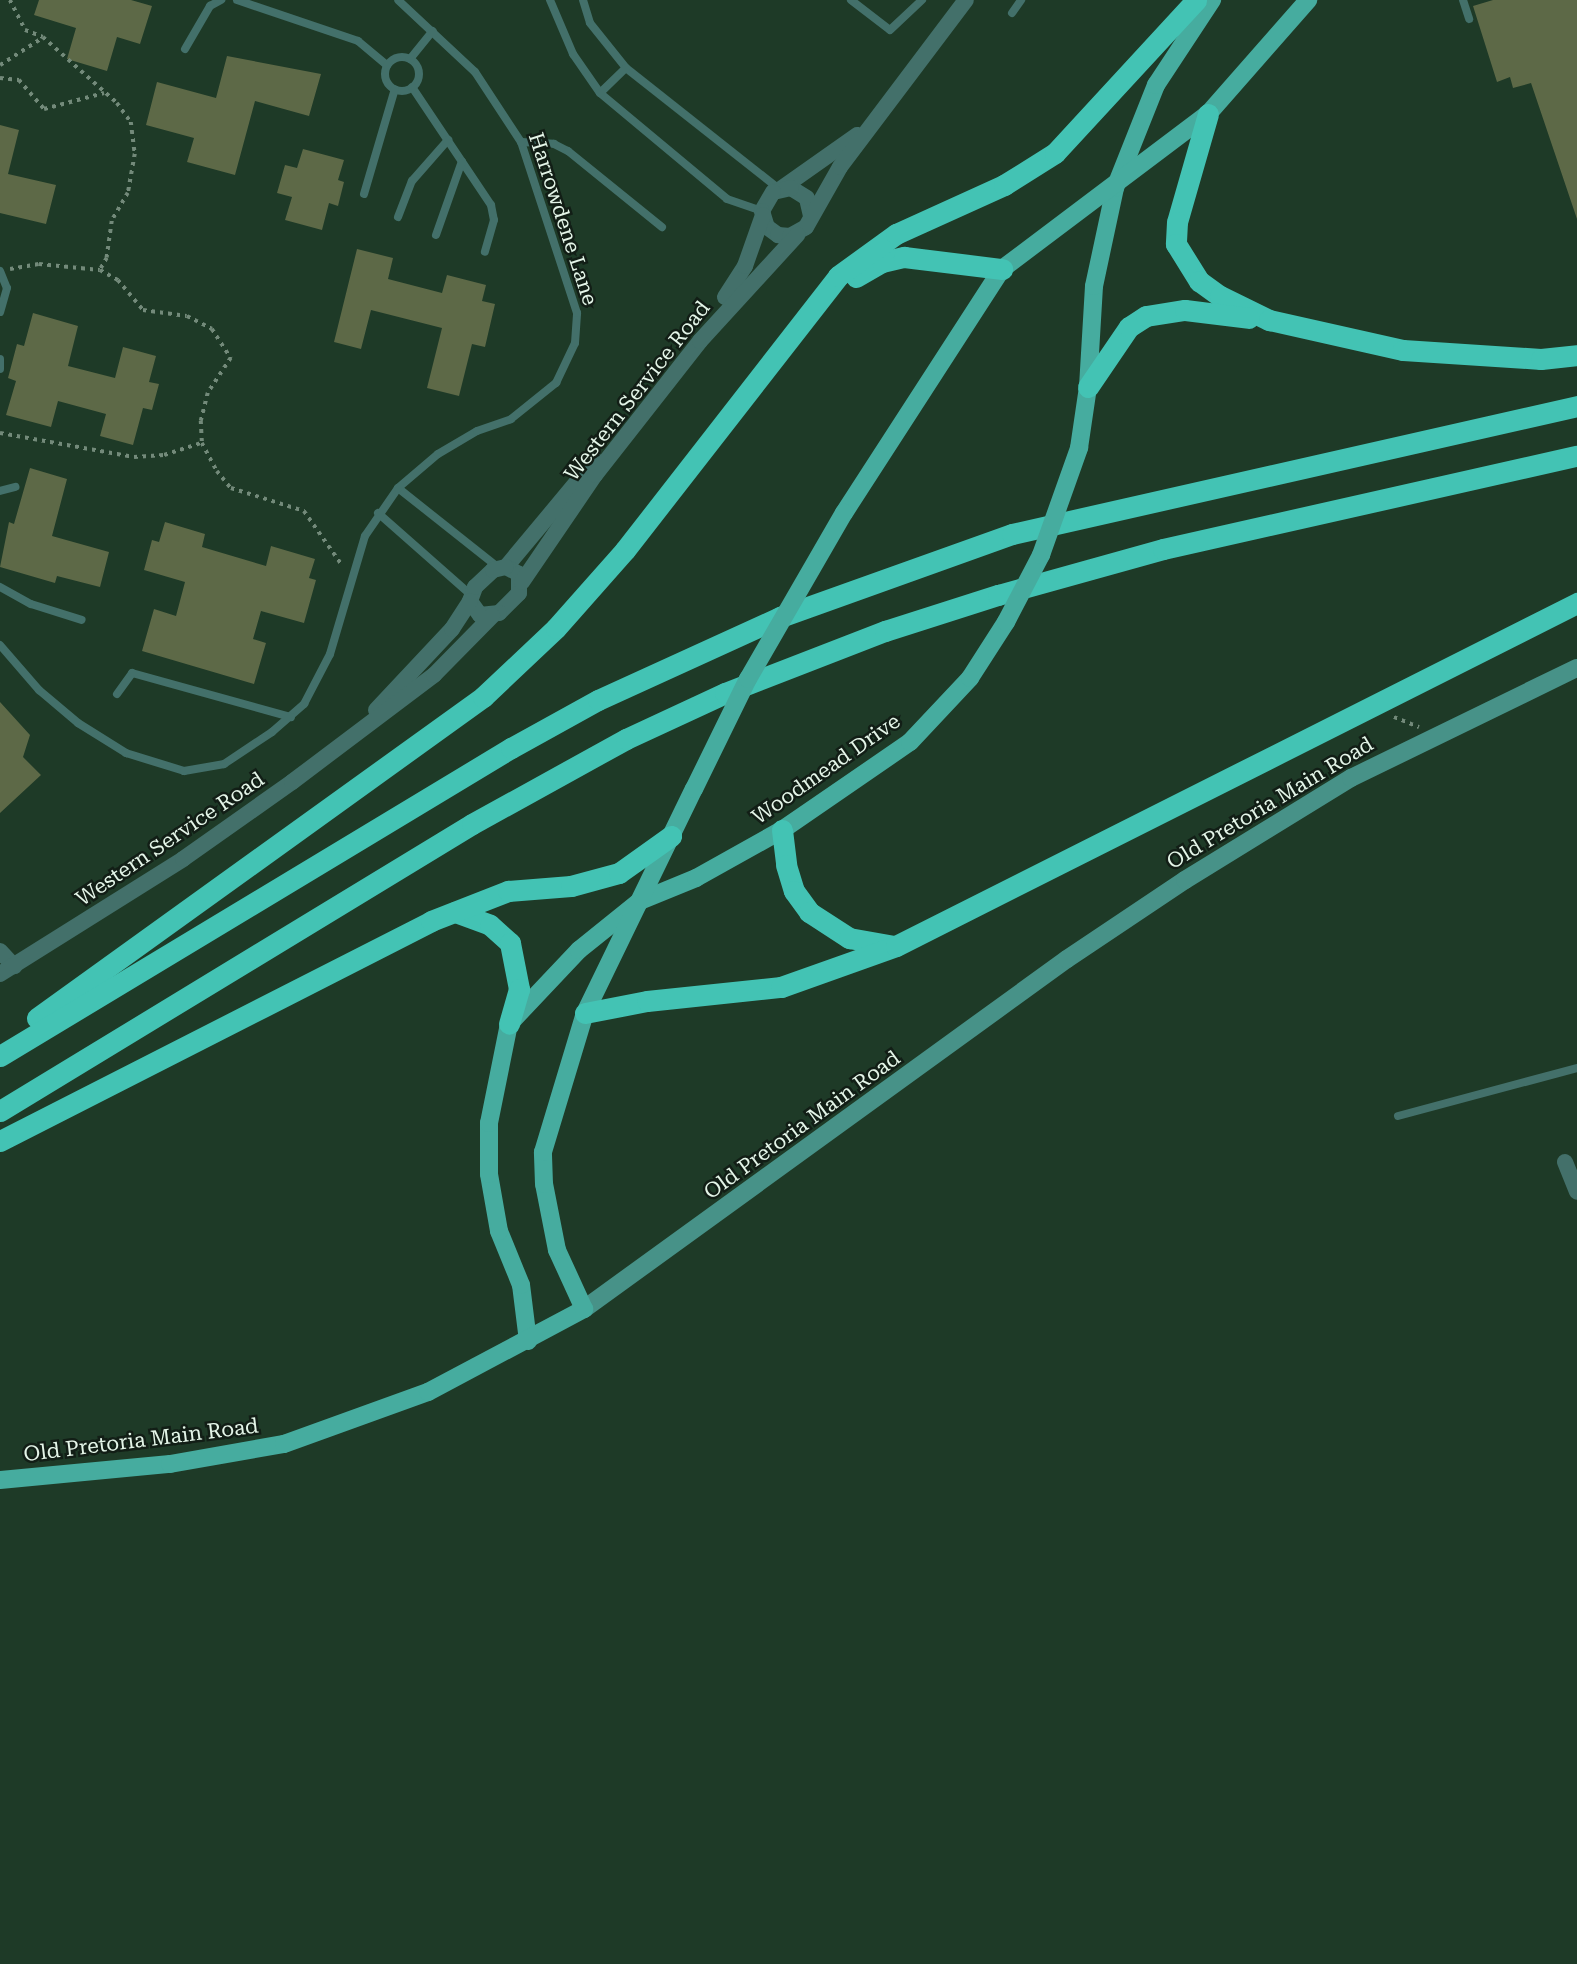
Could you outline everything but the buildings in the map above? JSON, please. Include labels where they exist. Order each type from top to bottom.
[{"type":"highway","points":[[0,1042],[484,697],[556,628],[625,550],[832,283],[862,257],[895,234],[1004,186],[1055,153],[1196,0]]},
{"type":"highway","points":[[1208,114],[1177,222],[1176,244],[1199,281],[1269,320]]},
{"type":"highway","points":[[797,329],[853,279],[882,262],[919,257],[1002,269]]},
{"type":"highway","points":[[1088,387],[1129,327],[1156,312],[1206,312],[1269,320],[1403,350],[1541,359],[1577,355]]},
{"type":"highway","points":[[0,1056],[511,748],[598,700],[780,617],[1012,534],[1577,406]]},
{"type":"highway","points":[[0,1111],[472,824],[615,745],[724,694],[885,631],[998,594],[1163,549],[1577,456]]},
{"type":"highway","points":[[585,1013],[647,1002],[781,987],[896,946],[1577,603]]},
{"type":"highway","points":[[782,830],[786,865],[794,891],[809,912],[849,938],[896,946]]},
{"type":"highway","points":[[0,1141],[455,912],[508,891],[571,886],[619,873],[671,836]]},
{"type":"highway","points":[[455,912],[490,925],[510,943],[519,989],[509,1024]]},
{"type":"main road","name":"Woodmead Drive","points":[[509,1024],[579,950],[640,901],[696,878],[782,830],[910,742],[970,678],[1006,622],[1041,555],[1079,447],[1088,387],[1094,286],[1115,188],[1156,85],[1212,0]]},
{"type":"main road","name":"Woodmead Drive","points":[[584,1309],[557,1250],[544,1184],[543,1152],[585,1013],[748,679],[844,513],[1002,269],[1044,235],[1115,188],[1208,114],[1308,0]]},
{"type":"main road","name":"Old Pretoria Main Road","points":[[0,1480],[170,1464],[284,1444],[403,1403],[528,1341],[584,1309],[1089,945],[1291,812],[1436,733],[1577,668]]},
{"type":"main road","points":[[509,1024],[489,1123],[489,1174],[499,1231],[521,1285],[528,1341]]},
{"type":"street","points":[[873,123],[768,197],[763,213],[772,232],[797,234],[873,123],[966,0]]},
{"type":"street","points":[[780,189],[804,194],[811,216]]},
{"type":"street","name":"Western Service Road","points":[[502,567],[739,279],[763,213]]},
{"type":"street","name":"Western Service Road","points":[[522,582],[595,475],[680,366],[797,234]]},
{"type":"street","points":[[502,567],[514,569],[522,582],[516,599],[492,616],[475,611],[471,598],[486,575],[502,567]]},
{"type":"street","name":"Western Service Road","points":[[358,730],[452,629],[471,598]]},
{"type":"street","name":"Western Service Road","points":[[7,970],[183,859],[434,675],[492,616]]},
{"type":"street","points":[[0,951],[7,970]]},
{"type":"street","points":[[1565,1162],[1577,1192]]},
{"type":"lane","points":[[186,49],[210,6],[221,0]]},
{"type":"lane","points":[[237,0],[358,41],[387,65]]},
{"type":"lane","name":"Harrowdene Lane","points":[[0,645],[39,690],[78,723],[126,753],[166,766],[200,770],[224,764],[291,717],[304,704],[330,654],[351,572],[378,513],[398,488],[438,454],[536,401],[556,383],[575,343],[578,313],[521,142],[493,93],[433,31],[398,0]]},
{"type":"lane","points":[[550,0],[573,54],[600,93],[727,199],[763,213]]},
{"type":"lane","points":[[583,0],[590,23],[626,68],[780,189]]},
{"type":"lane","points":[[851,0],[890,30],[922,0]]},
{"type":"lane","points":[[1012,13],[1021,0]]},
{"type":"lane","points":[[1462,0],[1469,19]]},
{"type":"lane","points":[[410,59],[433,31]]},
{"type":"lane","points":[[395,89],[385,78],[387,65],[397,57],[410,59],[418,69],[412,87]]},
{"type":"lane","points":[[600,93],[626,68]]},
{"type":"lane","points":[[395,89],[412,87]]},
{"type":"lane","points":[[412,87],[493,211],[485,252]]},
{"type":"lane","points":[[364,194],[395,89]]},
{"type":"lane","points":[[398,217],[412,181],[448,141]]},
{"type":"lane","points":[[521,142],[554,144],[578,158],[662,227]]},
{"type":"lane","points":[[436,234],[462,161]]},
{"type":"lane","points":[[0,312],[7,288],[1,272]]},
{"type":"lane","points":[[0,359],[0,369]]},
{"type":"lane","points":[[0,491],[15,487]]},
{"type":"lane","points":[[398,488],[502,567]]},
{"type":"lane","points":[[378,513],[471,598]]},
{"type":"lane","points":[[0,587],[30,604],[82,620]]},
{"type":"lane","points":[[117,694],[132,673],[291,717]]},
{"type":"lane","points":[[1398,1116],[1577,1068]]},
{"type":"path","points":[[10,0],[25,30],[43,37],[105,93],[131,122],[135,154],[128,193],[112,220],[107,258],[100,270]]},
{"type":"path","points":[[0,65],[43,37]]},
{"type":"path","points":[[0,78],[19,80],[44,109],[105,93]]},
{"type":"path","points":[[1,272],[39,264],[100,270],[118,280],[143,310],[200,319],[226,346],[231,358],[208,393],[201,421],[201,443],[231,488],[304,511],[343,563],[340,575]]},
{"type":"path","points":[[0,433],[148,457],[201,443]]},
{"type":"path","points":[[1369,708],[1436,733]]}]
